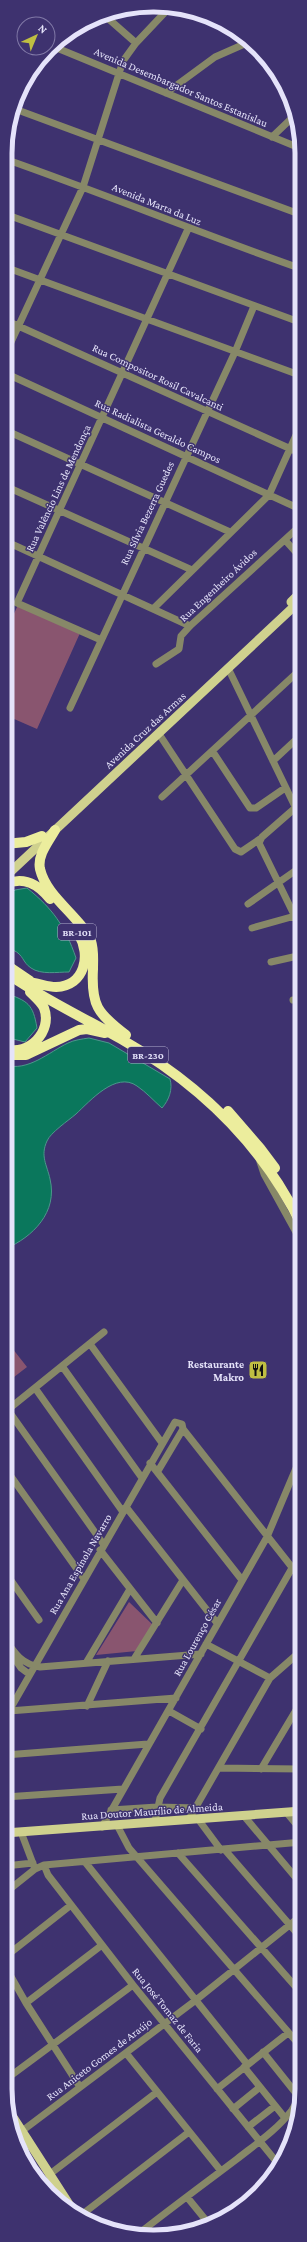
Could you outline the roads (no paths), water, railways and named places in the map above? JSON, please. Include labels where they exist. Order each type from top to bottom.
[{"type":"highway","points":[[55,830],[40,856],[40,869],[48,885],[90,941],[94,956],[93,996],[98,1010],[124,1037]]},
{"type":"highway","points":[[12,843],[26,842],[42,836]]},
{"type":"highway","name":"BR-101","points":[[12,881],[24,881],[42,889],[78,934],[86,950],[84,966],[80,972],[69,983],[56,987],[34,983],[12,971]]},
{"type":"highway","name":"BR-230","points":[[12,975],[15,979],[157,1053],[186,1073],[238,1120],[266,1155],[295,1195]]},
{"type":"highway","points":[[12,1050],[18,1050],[31,1045],[39,1038],[45,1025],[45,1012],[40,1001],[15,979]]},
{"type":"highway","name":"BR-230","points":[[34,983],[124,1037],[193,1087],[240,1132],[284,1194],[295,1214]]},
{"type":"highway","points":[[12,1055],[26,1055],[79,1030],[96,1031],[124,1037]]},
{"type":"main road","name":"Avenida Cruz das Armas","points":[[12,863],[295,599]]},
{"type":"main road","name":"Avenida Cruz das Armas","points":[[12,871],[295,605]]},
{"type":"main road","name":"Rua Doutor Maurílio de Almeida","points":[[12,1833],[295,1811]]},
{"type":"main road","points":[[16,2122],[67,2201]]},
{"type":"street","points":[[12,342],[83,187],[123,61],[136,43],[165,12]]},
{"type":"street","points":[[109,20],[136,43]]},
{"type":"street","points":[[166,94],[215,57],[244,44]]},
{"type":"street","name":"Avenida Desembargador Santos Estanislau","points":[[58,49],[295,146]]},
{"type":"street","points":[[19,112],[295,212]]},
{"type":"street","points":[[272,137],[291,119]]},
{"type":"street","name":"Avenida Marta da Luz","points":[[12,162],[83,187],[188,229],[295,267]]},
{"type":"street","points":[[12,217],[168,276],[295,321]]},
{"type":"street","name":"Rua Valêncio Lins de Mendonça","points":[[101,640],[17,603],[168,276],[188,229]]},
{"type":"street","points":[[12,270],[295,373]]},
{"type":"street","name":"Rua Sílvia Bezerra Guedes","points":[[70,708],[185,456],[235,352],[254,306]]},
{"type":"street","name":"Rua Compositor Rosil Cavalcanti","points":[[12,322],[123,372],[206,412],[295,450]]},
{"type":"street","name":"Rua Radialista Geraldo Campos","points":[[12,376],[295,507]]},
{"type":"street","points":[[12,433],[230,532]]},
{"type":"street","points":[[154,608],[269,494],[295,437]]},
{"type":"street","points":[[12,489],[192,570]]},
{"type":"street","name":"Rua Engenheiro Ávidos","points":[[156,664],[179,649],[181,636],[190,626],[295,531]]},
{"type":"street","points":[[285,540],[295,551]]},
{"type":"street","points":[[12,544],[154,608],[190,626]]},
{"type":"street","points":[[159,734],[237,851],[241,852],[260,839],[295,808],[252,715],[228,668]]},
{"type":"street","points":[[162,797],[213,752],[295,675]]},
{"type":"street","points":[[273,761],[295,741]]},
{"type":"street","points":[[213,752],[250,808],[256,808],[285,788]]},
{"type":"street","points":[[260,839],[260,847],[278,882],[295,910]]},
{"type":"street","points":[[248,904],[295,871]]},
{"type":"street","points":[[252,928],[295,916]]},
{"type":"street","points":[[271,962],[295,957]]},
{"type":"street","points":[[259,1158],[264,1174],[295,1230]]},
{"type":"street","points":[[12,1406],[104,1332]]},
{"type":"street","points":[[90,1344],[162,1443]]},
{"type":"street","points":[[62,1366],[142,1478]]},
{"type":"street","points":[[35,1388],[125,1509],[217,1623]]},
{"type":"street","points":[[12,1420],[130,1589],[157,1623]]},
{"type":"street","name":"Rua Ana Espínola Navarro","points":[[12,1705],[150,1463],[175,1422],[182,1424],[183,1429]]},
{"type":"street","points":[[158,1471],[183,1429],[295,1572]]},
{"type":"street","points":[[150,1463],[158,1471],[242,1580]]},
{"type":"street","name":"Rua Lourenço César","points":[[102,1826],[267,1537],[295,1471]]},
{"type":"street","points":[[12,1478],[84,1579]]},
{"type":"street","points":[[155,1821],[157,1807],[292,1568]]},
{"type":"street","points":[[134,1659],[183,1580]]},
{"type":"street","points":[[12,1582],[39,1620]]},
{"type":"street","points":[[86,1663],[130,1589]]},
{"type":"street","points":[[206,1644],[270,1678]]},
{"type":"street","points":[[12,1649],[18,1657],[34,1666],[201,1654]]},
{"type":"street","points":[[12,1655],[21,1668],[29,1674]]},
{"type":"street","points":[[295,1656],[270,1678],[218,1768],[197,1808],[194,1819],[295,1931]]},
{"type":"street","points":[[87,1706],[108,1661]]},
{"type":"street","points":[[12,1711],[176,1698]]},
{"type":"street","points":[[168,1711],[201,1729]]},
{"type":"street","points":[[261,1768],[295,1712]]},
{"type":"street","points":[[12,1754],[148,1744]]},
{"type":"street","points":[[218,1768],[295,1769]]},
{"type":"street","points":[[12,1797],[123,1789]]},
{"type":"street","points":[[111,1810],[157,1807],[197,1808]]},
{"type":"street","points":[[286,1812],[295,1823]]},
{"type":"street","points":[[244,1816],[295,1877]]},
{"type":"street","points":[[117,1825],[135,1856],[295,2041]]},
{"type":"street","points":[[21,1832],[34,1866]]},
{"type":"street","points":[[12,1866],[34,1866],[85,1862],[135,1856],[223,1850],[267,1844],[295,1842]]},
{"type":"street","points":[[178,1853],[295,1986]]},
{"type":"street","points":[[85,1862],[196,2000],[246,2065],[260,2087],[285,2118]]},
{"type":"street","name":"Rua José Tomaz de Faria","points":[[44,1865],[46,1871],[71,1905],[133,1985],[275,2160]]},
{"type":"street","points":[[12,1886],[34,1866]]},
{"type":"street","points":[[12,1951],[71,1905]]},
{"type":"street","name":"Rua Aniceto Gomes de Araújo","points":[[22,2131],[196,2000],[295,1920]]},
{"type":"street","points":[[26,2003],[102,1945]]},
{"type":"street","points":[[12,1978],[80,2088]]},
{"type":"street","points":[[12,2075],[133,1985]]},
{"type":"street","points":[[217,2089],[288,2033]]},
{"type":"street","points":[[263,2052],[295,2085]]},
{"type":"street","points":[[126,2053],[188,2132],[221,2171]]},
{"type":"street","points":[[233,2109],[260,2087]]},
{"type":"street","points":[[50,2174],[157,2092]]},
{"type":"street","points":[[144,2230],[260,2141],[285,2118],[295,2102]]},
{"type":"street","points":[[248,2127],[275,2106]]},
{"type":"street","points":[[85,2212],[188,2132]]},
{"type":"street","points":[[23,2142],[28,2139]]},
{"type":"street","points":[[187,2197],[206,2220]]},
{"type":"place","name":"Restaurante Makro","points":[[258,1370]]}]
